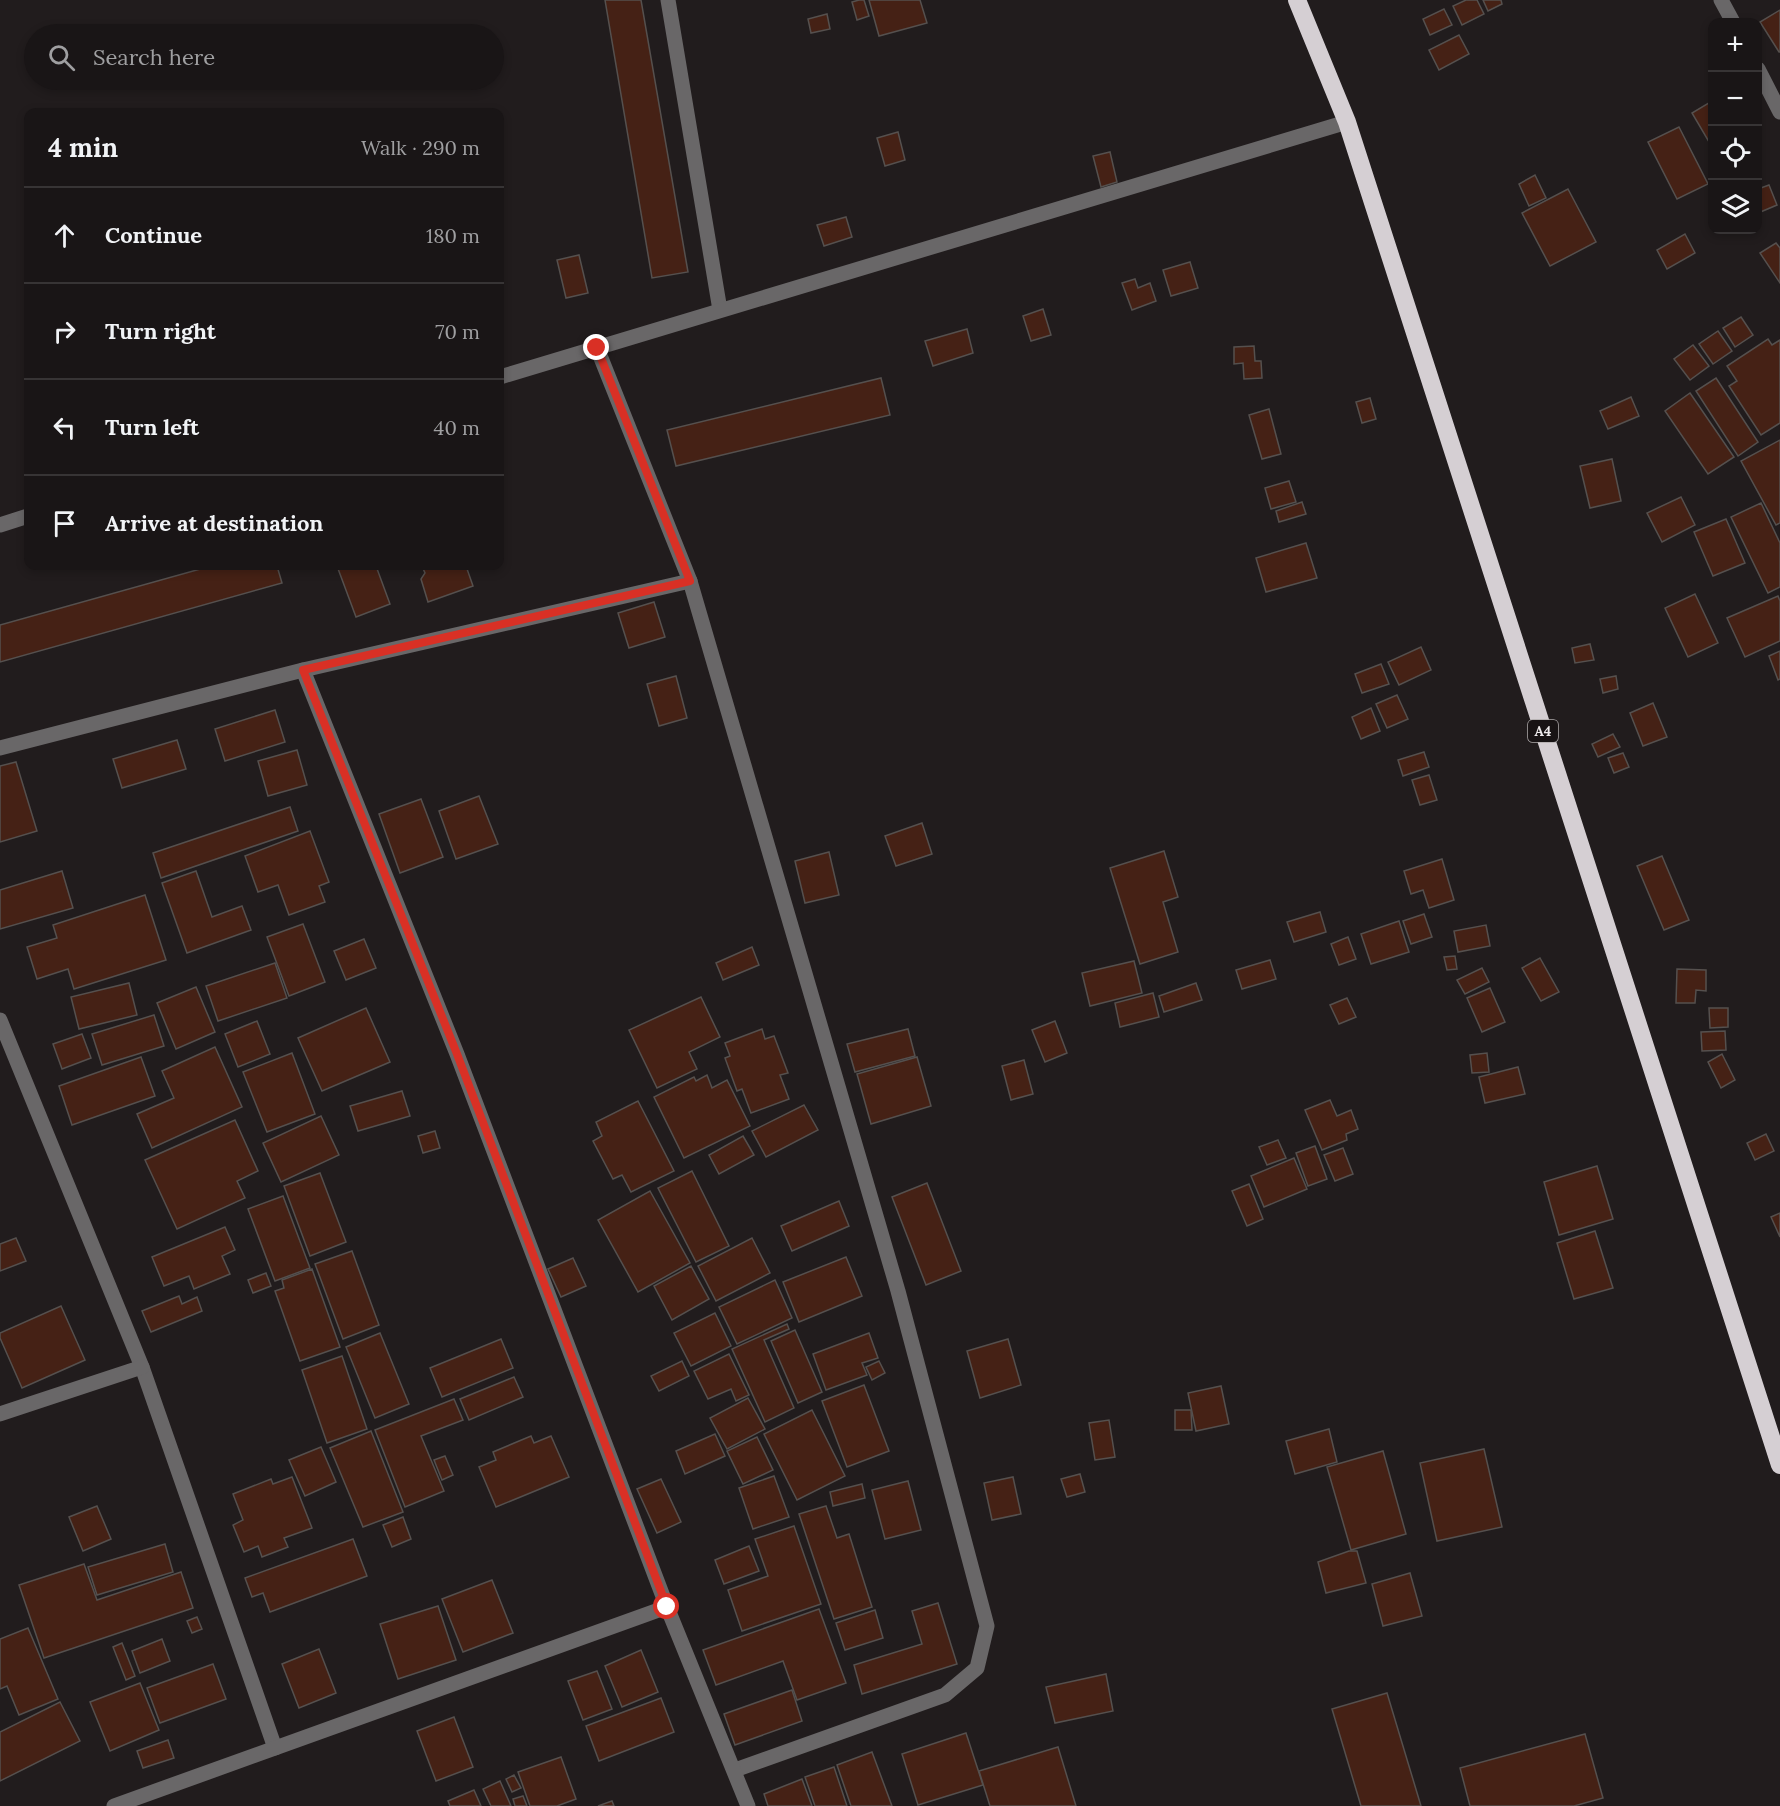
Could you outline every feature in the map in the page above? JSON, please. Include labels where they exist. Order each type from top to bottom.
[{"type":"highway","name":"A4","points":[[1297,0],[1347,122],[1780,1462]]},
{"type":"street","points":[[668,0],[720,310]]},
{"type":"street","points":[[1720,0],[1730,18]]},
{"type":"street","points":[[1761,72],[1775,89],[1780,112]]},
{"type":"street","points":[[504,376],[1347,122]]},
{"type":"street","points":[[597,348],[690,581],[898,1291],[987,1626],[977,1668],[945,1695],[735,1770]]},
{"type":"street","points":[[0,525],[24,517]]},
{"type":"street","points":[[0,748],[303,670],[690,581]]},
{"type":"street","points":[[303,670],[457,1054],[667,1607],[748,1806]]},
{"type":"street","points":[[0,1020],[142,1367],[275,1748]]},
{"type":"street","points":[[0,1414],[142,1367]]},
{"type":"street","points":[[114,1806],[667,1607]]},
{"type":"building","points":[[605,0],[641,0],[688,272],[652,278]]},
{"type":"building","points":[[864,0],[869,16],[857,20],[852,2]]},
{"type":"building","points":[[869,0],[920,0],[927,23],[879,36]]},
{"type":"building","points":[[1466,0],[1477,0],[1484,14],[1462,25],[1453,6]]},
{"type":"building","points":[[1483,0],[1501,0],[1502,4],[1488,11]]},
{"type":"building","points":[[1444,9],[1452,25],[1430,35],[1423,19]]},
{"type":"building","points":[[1780,10],[1780,52],[1762,25],[1762,21]]},
{"type":"building","points":[[827,14],[830,29],[811,33],[808,19]]},
{"type":"building","points":[[1459,35],[1469,54],[1439,70],[1429,50]]},
{"type":"building","points":[[1708,103],[1708,140],[1692,113]]},
{"type":"building","points":[[1679,127],[1708,184],[1677,199],[1648,142]]},
{"type":"building","points":[[898,132],[905,160],[885,166],[877,138]]},
{"type":"building","points":[[1110,152],[1117,182],[1101,187],[1093,156]]},
{"type":"building","points":[[1535,175],[1546,198],[1529,206],[1519,184]]},
{"type":"building","points":[[1769,185],[1777,205],[1762,211],[1762,188]]},
{"type":"building","points":[[1568,189],[1596,242],[1550,266],[1522,213]]},
{"type":"building","points":[[846,217],[852,237],[824,246],[817,225]]},
{"type":"building","points":[[1685,234],[1695,253],[1667,269],[1657,250]]},
{"type":"building","points":[[1776,243],[1780,248],[1780,283],[1760,253]]},
{"type":"building","points":[[579,255],[588,293],[566,298],[557,260]]},
{"type":"building","points":[[1190,262],[1198,288],[1171,296],[1163,270]]},
{"type":"building","points":[[1135,279],[1138,288],[1150,283],[1156,301],[1132,310],[1122,283]]},
{"type":"building","points":[[1043,309],[1051,335],[1031,341],[1023,316]]},
{"type":"building","points":[[1741,317],[1753,335],[1735,347],[1723,328]]},
{"type":"building","points":[[967,329],[973,353],[933,366],[925,341]]},
{"type":"building","points":[[1718,331],[1732,351],[1713,364],[1699,344]]},
{"type":"building","points":[[1768,339],[1772,345],[1780,340],[1780,423],[1761,435],[1729,386],[1737,381],[1727,366]]},
{"type":"building","points":[[1693,345],[1709,366],[1690,380],[1674,359]]},
{"type":"building","points":[[1254,346],[1255,361],[1261,361],[1262,378],[1244,379],[1243,363],[1234,364],[1234,347]]},
{"type":"building","points":[[881,378],[890,415],[676,466],[667,430]]},
{"type":"building","points":[[1716,378],[1758,442],[1738,456],[1696,391]]},
{"type":"building","points":[[1690,393],[1734,457],[1708,474],[1665,411]]},
{"type":"building","points":[[1631,397],[1639,416],[1608,429],[1600,411]]},
{"type":"building","points":[[1370,398],[1376,419],[1362,423],[1356,402]]},
{"type":"building","points":[[1269,409],[1281,454],[1262,459],[1249,415]]},
{"type":"building","points":[[1780,440],[1780,523],[1776,525],[1741,461]]},
{"type":"building","points":[[1612,459],[1621,501],[1590,508],[1580,466]]},
{"type":"building","points":[[1289,481],[1296,502],[1271,509],[1265,488]]},
{"type":"building","points":[[1681,497],[1695,525],[1662,542],[1647,513]]},
{"type":"building","points":[[1302,502],[1306,514],[1279,522],[1276,511]]},
{"type":"building","points":[[1761,503],[1780,543],[1780,587],[1768,593],[1731,517]]},
{"type":"building","points":[[1726,519],[1745,563],[1713,576],[1694,532]]},
{"type":"building","points":[[1306,543],[1317,578],[1266,592],[1256,558]]},
{"type":"building","points":[[197,570],[278,570],[282,583],[0,662],[0,625]]},
{"type":"building","points":[[338,570],[377,570],[390,604],[356,617]]},
{"type":"building","points":[[424,570],[467,570],[473,586],[428,602],[421,579],[425,573]]},
{"type":"building","points":[[1695,594],[1718,643],[1688,657],[1665,608]]},
{"type":"building","points":[[1778,596],[1780,641],[1745,657],[1727,618]]},
{"type":"building","points":[[654,602],[665,637],[629,648],[618,613]]},
{"type":"building","points":[[1590,644],[1594,660],[1575,663],[1572,648]]},
{"type":"building","points":[[1421,647],[1431,670],[1399,685],[1388,662]]},
{"type":"building","points":[[1780,651],[1780,679],[1778,680],[1769,656]]},
{"type":"building","points":[[1381,664],[1389,684],[1362,693],[1355,674]]},
{"type":"building","points":[[676,676],[687,718],[659,726],[647,684]]},
{"type":"building","points":[[1616,676],[1618,689],[1603,693],[1600,679]]},
{"type":"building","points":[[1397,695],[1408,719],[1387,728],[1376,704]]},
{"type":"building","points":[[1653,703],[1667,737],[1643,746],[1630,713]]},
{"type":"building","points":[[1371,708],[1380,731],[1361,739],[1352,717]]},
{"type":"building","points":[[275,710],[285,742],[225,761],[215,729]]},
{"type":"building","points":[[1613,734],[1620,747],[1598,757],[1592,744]]},
{"type":"building","points":[[177,740],[186,769],[122,788],[113,759]]},
{"type":"building","points":[[297,750],[307,785],[268,796],[258,761]]},
{"type":"building","points":[[1424,752],[1429,767],[1403,776],[1398,760]]},
{"type":"building","points":[[1623,753],[1629,767],[1614,773],[1608,758]]},
{"type":"building","points":[[16,762],[37,831],[0,842],[0,766]]},
{"type":"building","points":[[1429,775],[1437,800],[1420,805],[1412,780]]},
{"type":"building","points":[[479,796],[498,844],[456,859],[439,811]]},
{"type":"building","points":[[421,799],[443,857],[400,873],[379,814]]},
{"type":"building","points":[[290,807],[298,831],[161,878],[153,853]]},
{"type":"building","points":[[922,823],[932,854],[896,866],[885,836]]},
{"type":"building","points":[[310,831],[329,882],[319,886],[325,902],[289,915],[278,885],[258,892],[245,856]]},
{"type":"building","points":[[1164,851],[1178,897],[1163,902],[1178,952],[1140,964],[1110,868]]},
{"type":"building","points":[[829,852],[839,895],[805,903],[795,861]]},
{"type":"building","points":[[1662,856],[1689,920],[1664,930],[1637,866]]},
{"type":"building","points":[[1442,859],[1454,900],[1429,908],[1423,890],[1411,894],[1404,871]]},
{"type":"building","points":[[62,871],[73,908],[0,929],[0,890]]},
{"type":"building","points":[[196,871],[212,917],[242,906],[251,930],[187,953],[162,883]]},
{"type":"building","points":[[145,895],[166,960],[74,989],[68,969],[37,979],[27,947],[57,938],[53,925]]},
{"type":"building","points":[[1320,912],[1326,932],[1294,942],[1287,922]]},
{"type":"building","points":[[1424,914],[1432,937],[1411,944],[1403,921]]},
{"type":"building","points":[[1399,921],[1409,952],[1371,964],[1361,934]]},
{"type":"building","points":[[303,924],[325,982],[289,996],[267,937]]},
{"type":"building","points":[[1486,925],[1490,946],[1458,952],[1454,931]]},
{"type":"building","points":[[1348,937],[1356,959],[1339,965],[1331,944]]},
{"type":"building","points":[[364,939],[376,968],[346,980],[334,951]]},
{"type":"building","points":[[752,947],[759,965],[723,980],[716,963]]},
{"type":"building","points":[[1455,956],[1457,969],[1447,970],[1444,957]]},
{"type":"building","points":[[1540,958],[1559,992],[1541,1001],[1522,968]]},
{"type":"building","points":[[1270,960],[1276,979],[1242,989],[1236,970]]},
{"type":"building","points":[[1134,961],[1142,993],[1090,1006],[1082,973]]},
{"type":"building","points":[[275,963],[287,998],[218,1021],[206,986]]},
{"type":"building","points":[[1482,968],[1489,982],[1465,994],[1457,980]]},
{"type":"building","points":[[1677,969],[1706,970],[1706,991],[1696,990],[1695,1003],[1676,1003]]},
{"type":"building","points":[[129,983],[137,1015],[79,1029],[71,997]]},
{"type":"building","points":[[1196,983],[1202,1000],[1164,1012],[1159,996]]},
{"type":"building","points":[[196,987],[215,1032],[176,1049],[157,1003]]},
{"type":"building","points":[[1490,988],[1505,1022],[1482,1032],[1467,998]]},
{"type":"building","points":[[1153,993],[1159,1017],[1120,1027],[1115,1003]]},
{"type":"building","points":[[701,997],[720,1037],[689,1052],[697,1069],[657,1088],[629,1030]]},
{"type":"building","points":[[1347,998],[1356,1017],[1339,1024],[1330,1005]]},
{"type":"building","points":[[366,1008],[390,1062],[322,1091],[298,1038]]},
{"type":"building","points":[[1709,1008],[1728,1008],[1728,1027],[1710,1028]]},
{"type":"building","points":[[154,1015],[164,1046],[102,1065],[92,1034]]},
{"type":"building","points":[[257,1021],[270,1054],[238,1067],[225,1034]]},
{"type":"building","points":[[1055,1021],[1067,1053],[1045,1062],[1032,1030]]},
{"type":"building","points":[[762,1029],[765,1039],[774,1036],[788,1073],[780,1075],[789,1099],[751,1113],[742,1089],[737,1091],[725,1058],[730,1056],[725,1043]]},
{"type":"building","points":[[908,1029],[915,1056],[855,1072],[847,1044]]},
{"type":"building","points":[[1725,1031],[1726,1050],[1702,1051],[1701,1032]]},
{"type":"building","points":[[82,1034],[91,1058],[62,1069],[53,1044]]},
{"type":"building","points":[[215,1047],[242,1107],[152,1148],[137,1114],[174,1098],[162,1071]]},
{"type":"building","points":[[292,1053],[315,1114],[267,1132],[243,1072]]},
{"type":"building","points":[[1487,1053],[1489,1072],[1472,1073],[1470,1055]]},
{"type":"building","points":[[1722,1054],[1735,1080],[1721,1088],[1708,1062]]},
{"type":"building","points":[[141,1057],[155,1096],[72,1125],[59,1086]]},
{"type":"building","points":[[917,1057],[931,1106],[871,1124],[857,1074]]},
{"type":"building","points":[[1024,1060],[1033,1094],[1011,1100],[1002,1066]]},
{"type":"building","points":[[1518,1067],[1525,1094],[1485,1103],[1479,1077]]},
{"type":"building","points":[[707,1075],[712,1088],[727,1080],[750,1126],[684,1158],[654,1097],[694,1077],[696,1081]]},
{"type":"building","points":[[402,1091],[410,1116],[358,1131],[350,1106]]},
{"type":"building","points":[[1330,1100],[1337,1116],[1351,1110],[1358,1129],[1346,1134],[1347,1140],[1322,1150],[1305,1110]]},
{"type":"building","points":[[638,1101],[674,1171],[631,1192],[622,1175],[613,1179],[593,1141],[602,1136],[596,1122]]},
{"type":"building","points":[[804,1105],[818,1130],[766,1157],[752,1131]]},
{"type":"building","points":[[321,1116],[339,1155],[281,1182],[263,1143]]},
{"type":"building","points":[[235,1120],[258,1171],[237,1181],[245,1198],[177,1229],[145,1160]]},
{"type":"building","points":[[435,1131],[440,1148],[423,1153],[418,1136]]},
{"type":"building","points":[[1766,1134],[1774,1151],[1755,1160],[1747,1143]]},
{"type":"building","points":[[743,1136],[754,1155],[719,1174],[709,1155]]},
{"type":"building","points":[[1278,1140],[1286,1158],[1267,1165],[1259,1147]]},
{"type":"building","points":[[1315,1146],[1327,1179],[1308,1186],[1296,1153]]},
{"type":"building","points":[[1343,1148],[1353,1174],[1335,1181],[1324,1155]]},
{"type":"building","points":[[1294,1158],[1307,1189],[1264,1207],[1251,1176]]},
{"type":"building","points":[[1597,1166],[1613,1219],[1559,1235],[1544,1182]]},
{"type":"building","points":[[692,1171],[729,1246],[696,1262],[658,1188]]},
{"type":"building","points":[[320,1173],[346,1242],[310,1256],[284,1186]]},
{"type":"building","points":[[927,1183],[961,1271],[926,1285],[892,1197]]},
{"type":"building","points":[[1249,1184],[1263,1219],[1247,1226],[1232,1191]]},
{"type":"building","points":[[650,1191],[690,1263],[638,1292],[598,1220]]},
{"type":"building","points":[[283,1196],[310,1268],[275,1281],[248,1209]]},
{"type":"building","points":[[839,1201],[849,1226],[792,1251],[781,1226]]},
{"type":"building","points":[[1780,1213],[1780,1237],[1771,1217]]},
{"type":"building","points":[[225,1227],[235,1250],[222,1256],[230,1274],[194,1289],[189,1276],[164,1286],[152,1257]]},
{"type":"building","points":[[1595,1231],[1613,1288],[1574,1299],[1557,1243]]},
{"type":"building","points":[[16,1238],[26,1261],[0,1271],[0,1244]]},
{"type":"building","points":[[752,1238],[770,1273],[716,1301],[698,1266]]},
{"type":"building","points":[[352,1251],[379,1325],[343,1339],[315,1264]]},
{"type":"building","points":[[846,1257],[862,1296],[799,1322],[783,1282]]},
{"type":"building","points":[[573,1258],[586,1286],[561,1297],[548,1269]]},
{"type":"building","points":[[691,1266],[709,1299],[672,1320],[654,1286]]},
{"type":"building","points":[[312,1269],[340,1347],[300,1361],[275,1291],[284,1288],[282,1280]]},
{"type":"building","points":[[266,1273],[271,1286],[253,1293],[248,1280]]},
{"type":"building","points":[[775,1280],[792,1318],[737,1344],[719,1307]]},
{"type":"building","points":[[179,1296],[182,1304],[197,1297],[202,1311],[151,1332],[142,1311]]},
{"type":"building","points":[[61,1306],[85,1360],[22,1388],[0,1338],[0,1333]]},
{"type":"building","points":[[715,1313],[731,1346],[691,1366],[674,1333]]},
{"type":"building","points":[[787,1324],[789,1329],[764,1340],[794,1408],[765,1422],[732,1349]]},
{"type":"building","points":[[795,1330],[822,1392],[798,1403],[771,1341]]},
{"type":"building","points":[[380,1333],[409,1404],[375,1418],[346,1347]]},
{"type":"building","points":[[869,1333],[878,1358],[862,1363],[867,1375],[826,1390],[813,1354]]},
{"type":"building","points":[[501,1339],[513,1368],[442,1397],[430,1368]]},
{"type":"building","points":[[1008,1339],[1021,1385],[980,1398],[967,1351]]},
{"type":"building","points":[[729,1354],[749,1395],[736,1401],[731,1389],[708,1399],[694,1371]]},
{"type":"building","points":[[342,1356],[367,1429],[327,1443],[302,1370]]},
{"type":"building","points":[[682,1361],[689,1376],[659,1391],[651,1376]]},
{"type":"building","points":[[879,1361],[885,1373],[872,1380],[866,1367]]},
{"type":"building","points":[[514,1377],[523,1397],[469,1420],[460,1399]]},
{"type":"building","points":[[864,1385],[889,1451],[847,1467],[822,1401]]},
{"type":"building","points":[[1221,1386],[1229,1424],[1196,1431],[1188,1393]]},
{"type":"building","points":[[748,1398],[765,1429],[727,1449],[710,1418]]},
{"type":"building","points":[[454,1399],[463,1420],[421,1436],[444,1491],[405,1507],[375,1430]]},
{"type":"building","points":[[812,1410],[845,1476],[797,1500],[764,1434]]},
{"type":"building","points":[[1175,1410],[1191,1410],[1192,1430],[1175,1430]]},
{"type":"building","points":[[1109,1420],[1115,1457],[1095,1460],[1089,1423]]},
{"type":"building","points":[[1329,1429],[1337,1462],[1295,1474],[1286,1441]]},
{"type":"building","points":[[371,1431],[403,1512],[363,1527],[330,1448]]},
{"type":"building","points":[[715,1434],[725,1456],[685,1474],[676,1451]]},
{"type":"building","points":[[531,1436],[534,1443],[551,1436],[569,1477],[496,1507],[479,1467],[496,1460],[493,1452]]},
{"type":"building","points":[[757,1437],[773,1470],[743,1484],[727,1451]]},
{"type":"building","points":[[321,1447],[336,1482],[305,1496],[289,1460]]},
{"type":"building","points":[[1484,1449],[1502,1527],[1437,1541],[1420,1463]]},
{"type":"building","points":[[1383,1451],[1406,1534],[1351,1550],[1327,1467]]},
{"type":"building","points":[[445,1456],[453,1475],[442,1480],[434,1460]]},
{"type":"building","points":[[1080,1474],[1085,1492],[1067,1497],[1061,1479]]},
{"type":"building","points":[[774,1476],[789,1517],[753,1529],[739,1488]]},
{"type":"building","points":[[292,1477],[312,1528],[284,1538],[288,1547],[262,1557],[258,1546],[244,1552],[233,1525],[243,1520],[233,1494],[271,1479],[273,1484]]},
{"type":"building","points":[[1013,1477],[1021,1514],[992,1520],[984,1483]]},
{"type":"building","points":[[661,1479],[681,1522],[657,1533],[637,1489]]},
{"type":"building","points":[[908,1481],[921,1530],[885,1539],[872,1490]]},
{"type":"building","points":[[862,1484],[865,1498],[833,1506],[830,1492]]},
{"type":"building","points":[[97,1506],[111,1539],[83,1551],[69,1517]]},
{"type":"building","points":[[826,1506],[837,1538],[849,1534],[872,1607],[834,1619],[799,1514]]},
{"type":"building","points":[[403,1517],[411,1539],[392,1547],[383,1525]]},
{"type":"building","points":[[794,1526],[821,1604],[742,1631],[728,1590],[768,1576],[755,1539]]},
{"type":"building","points":[[353,1539],[367,1576],[270,1612],[263,1593],[252,1597],[245,1578]]},
{"type":"building","points":[[165,1544],[173,1572],[97,1595],[88,1567]]},
{"type":"building","points":[[749,1546],[759,1571],[724,1584],[715,1560]]},
{"type":"building","points":[[1349,1551],[1357,1551],[1366,1583],[1326,1593],[1318,1562]]},
{"type":"building","points":[[84,1564],[97,1600],[181,1572],[193,1608],[44,1658],[19,1585]]},
{"type":"building","points":[[1410,1573],[1422,1616],[1383,1626],[1372,1584]]},
{"type":"building","points":[[492,1580],[513,1633],[463,1652],[442,1599]]},
{"type":"building","points":[[938,1603],[957,1664],[862,1694],[854,1665],[922,1644],[912,1611]]},
{"type":"building","points":[[438,1606],[456,1660],[398,1679],[380,1624]]},
{"type":"building","points":[[819,1609],[846,1683],[797,1700],[783,1661],[716,1685],[703,1650]]},
{"type":"building","points":[[875,1610],[883,1638],[845,1650],[836,1623]]},
{"type":"building","points":[[197,1617],[202,1629],[192,1633],[187,1621]]},
{"type":"building","points":[[28,1628],[58,1699],[19,1715],[7,1686],[0,1689],[0,1639]]},
{"type":"building","points":[[162,1639],[170,1661],[140,1673],[132,1651]]},
{"type":"building","points":[[122,1643],[135,1676],[126,1680],[113,1647]]},
{"type":"building","points":[[319,1649],[336,1693],[299,1708],[282,1664]]},
{"type":"building","points":[[641,1650],[658,1692],[622,1707],[605,1666]]},
{"type":"building","points":[[213,1664],[226,1699],[160,1723],[147,1688]]},
{"type":"building","points":[[597,1671],[612,1709],[583,1720],[568,1681]]},
{"type":"building","points":[[1106,1674],[1113,1711],[1055,1723],[1046,1687]]},
{"type":"building","points":[[140,1683],[159,1730],[110,1751],[90,1702]]},
{"type":"building","points":[[792,1690],[802,1721],[735,1745],[724,1714]]},
{"type":"building","points":[[1387,1693],[1421,1806],[1361,1806],[1332,1709]]},
{"type":"building","points":[[661,1698],[674,1732],[599,1761],[586,1726]]},
{"type":"building","points":[[60,1702],[80,1741],[0,1781],[0,1732]]},
{"type":"building","points":[[454,1717],[473,1767],[436,1781],[417,1731]]},
{"type":"building","points":[[966,1733],[983,1785],[918,1805],[902,1754]]},
{"type":"building","points":[[1585,1734],[1603,1798],[1574,1806],[1470,1806],[1460,1768]]},
{"type":"building","points":[[168,1740],[174,1758],[143,1768],[137,1751]]},
{"type":"building","points":[[1058,1747],[1076,1806],[990,1806],[979,1771]]},
{"type":"building","points":[[872,1752],[892,1806],[851,1806],[837,1765]]},
{"type":"building","points":[[561,1757],[576,1799],[557,1806],[530,1806],[518,1772]]},
{"type":"building","points":[[834,1767],[847,1806],[815,1806],[805,1777]]},
{"type":"building","points":[[514,1775],[521,1788],[512,1792],[506,1779]]},
{"type":"building","points":[[802,1779],[812,1806],[768,1806],[764,1794]]},
{"type":"building","points":[[500,1781],[511,1806],[491,1806],[483,1789]]},
{"type":"building","points":[[474,1790],[481,1806],[450,1806],[448,1801]]},
{"type":"building","points":[[523,1796],[527,1806],[515,1806],[513,1799]]},
{"type":"building","points":[[612,1801],[614,1806],[598,1806]]},
{"type":"route","points":[[597,348],[690,581],[303,670],[457,1054],[667,1607]]}]
